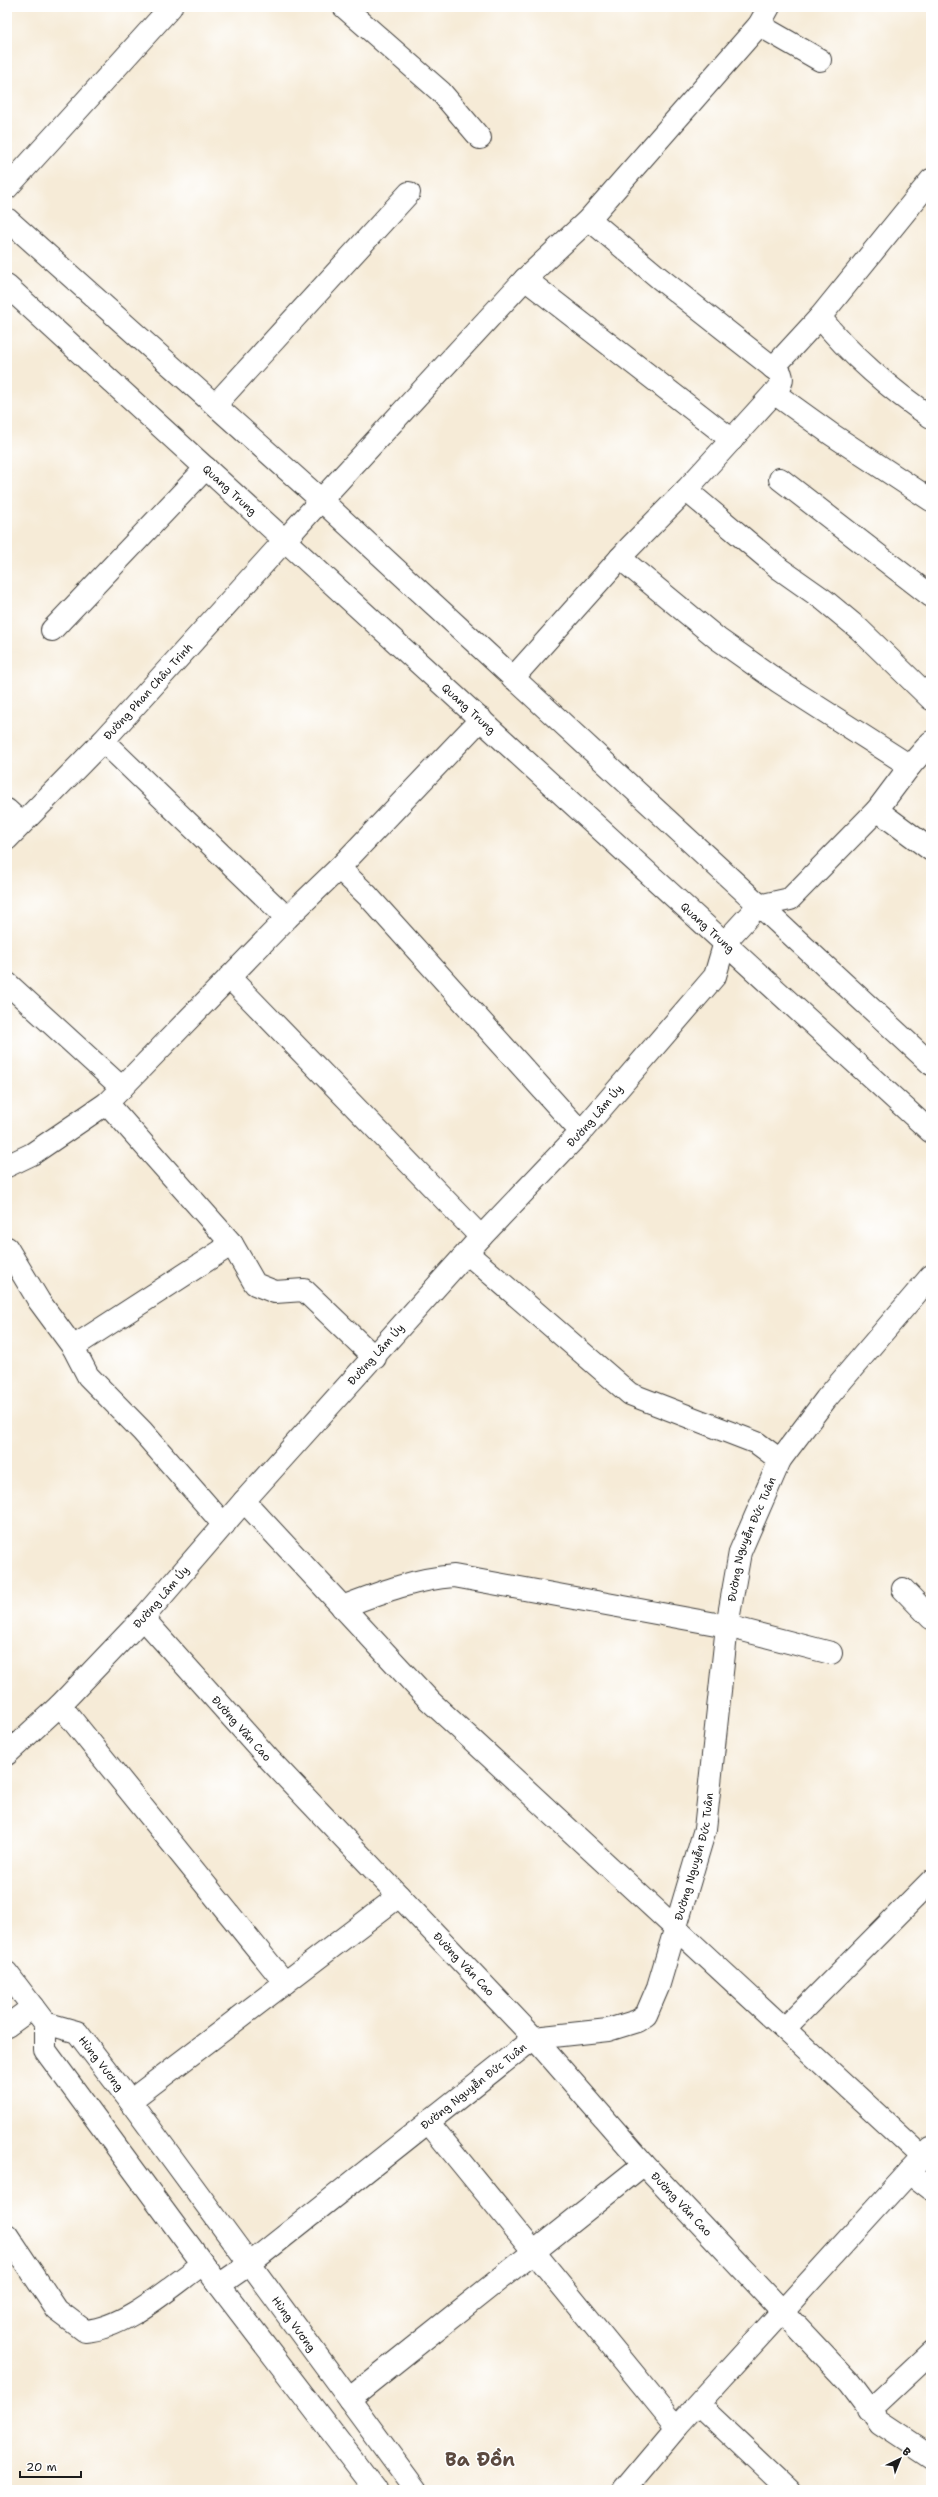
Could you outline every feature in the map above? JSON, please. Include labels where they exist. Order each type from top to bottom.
[{"type":"main road","points":[[7,188],[171,7]]},
{"type":"main road","points":[[344,7],[440,92],[480,138]]},
{"type":"main road","points":[[764,16],[820,60]]},
{"type":"main road","name":"Đường Phan Châu Trinh","points":[[12,824],[103,741],[321,500],[525,279],[589,219],[764,16]]},
{"type":"main road","points":[[773,368],[820,317],[931,180]]},
{"type":"main road","points":[[215,405],[408,194]]},
{"type":"main road","points":[[7,219],[321,500],[758,906],[931,1064]]},
{"type":"main road","points":[[513,678],[620,558],[732,440],[774,393],[781,384],[782,378],[773,368],[658,277],[589,219]]},
{"type":"main road","points":[[525,279],[732,440]]},
{"type":"main road","name":"Quang Trung","points":[[7,286],[931,1132]]},
{"type":"main road","points":[[820,317],[834,336],[868,367],[931,417]]},
{"type":"main road","points":[[774,393],[830,434],[931,500]]},
{"type":"main road","points":[[52,630],[206,468]]},
{"type":"main road","points":[[780,479],[931,596]]},
{"type":"main road","points":[[686,490],[780,569],[824,600],[859,629],[931,699]]},
{"type":"main road","points":[[620,558],[718,639],[779,682],[910,766]]},
{"type":"main road","points":[[7,1166],[32,1154],[107,1103],[286,918],[339,868],[481,719]]},
{"type":"main road","points":[[103,741],[286,918]]},
{"type":"main road","points":[[725,942],[758,906],[790,899],[877,810],[910,766],[931,742]]},
{"type":"main road","points":[[877,810],[931,850]]},
{"type":"main road","points":[[339,868],[368,896],[581,1132]]},
{"type":"main road","name":"Đường Lâm Úy","points":[[7,1754],[60,1705],[143,1618],[244,1501],[375,1358],[481,1237],[581,1132],[715,976],[725,942]]},
{"type":"main road","points":[[229,977],[481,1237]]},
{"type":"main road","points":[[7,983],[122,1088]]},
{"type":"main road","points":[[107,1103],[232,1244],[255,1284],[275,1292],[304,1290],[375,1358]]},
{"type":"main road","points":[[73,1347],[232,1244]]},
{"type":"main road","points":[[7,1248],[39,1301],[73,1347],[88,1376],[147,1436],[224,1525]]},
{"type":"main road","points":[[467,1253],[630,1394],[757,1443],[780,1460]]},
{"type":"main road","name":"Đường Nguyễn Đức Tuân","points":[[219,2286],[248,2265],[534,2038],[608,2030],[637,2021],[646,2015],[652,2002],[676,1927],[705,1829],[727,1626],[740,1552],[780,1460],[826,1399],[931,1276]]},
{"type":"main road","points":[[244,1501],[430,1701],[785,2028],[921,2159],[931,2189]]},
{"type":"main road","points":[[342,1607],[402,1585],[431,1578],[454,1576],[727,1626],[831,1653]]},
{"type":"main road","points":[[903,1589],[931,1618]]},
{"type":"main road","name":"Đường Văn Cao","points":[[143,1618],[270,1759],[534,2038],[644,2164],[850,2383],[869,2411],[880,2423],[931,2457]]},
{"type":"main road","points":[[60,1705],[285,1983]]},
{"type":"main road","points":[[785,2028],[931,1880]]},
{"type":"main road","points":[[130,2101],[399,1896]]},
{"type":"main road","points":[[7,1973],[39,2015],[45,2050],[219,2286],[376,2490]]},
{"type":"main road","points":[[7,2026],[39,2015]]},
{"type":"main road","name":"Hùng Vương","points":[[39,2015],[77,2032],[130,2101],[248,2265],[416,2490]]},
{"type":"main road","points":[[428,2122],[677,2428]]},
{"type":"main road","points":[[624,2490],[677,2428],[784,2312],[921,2159]]},
{"type":"main road","points":[[349,2399],[644,2164]]},
{"type":"main road","points":[[7,2235],[57,2310],[85,2331],[114,2324],[203,2264]]},
{"type":"main road","points":[[869,2411],[931,2354]]},
{"type":"main road","points":[[699,2405],[789,2490]]},
{"type":"district","name":"Ba Đồn","points":[[480,2459]]}]
